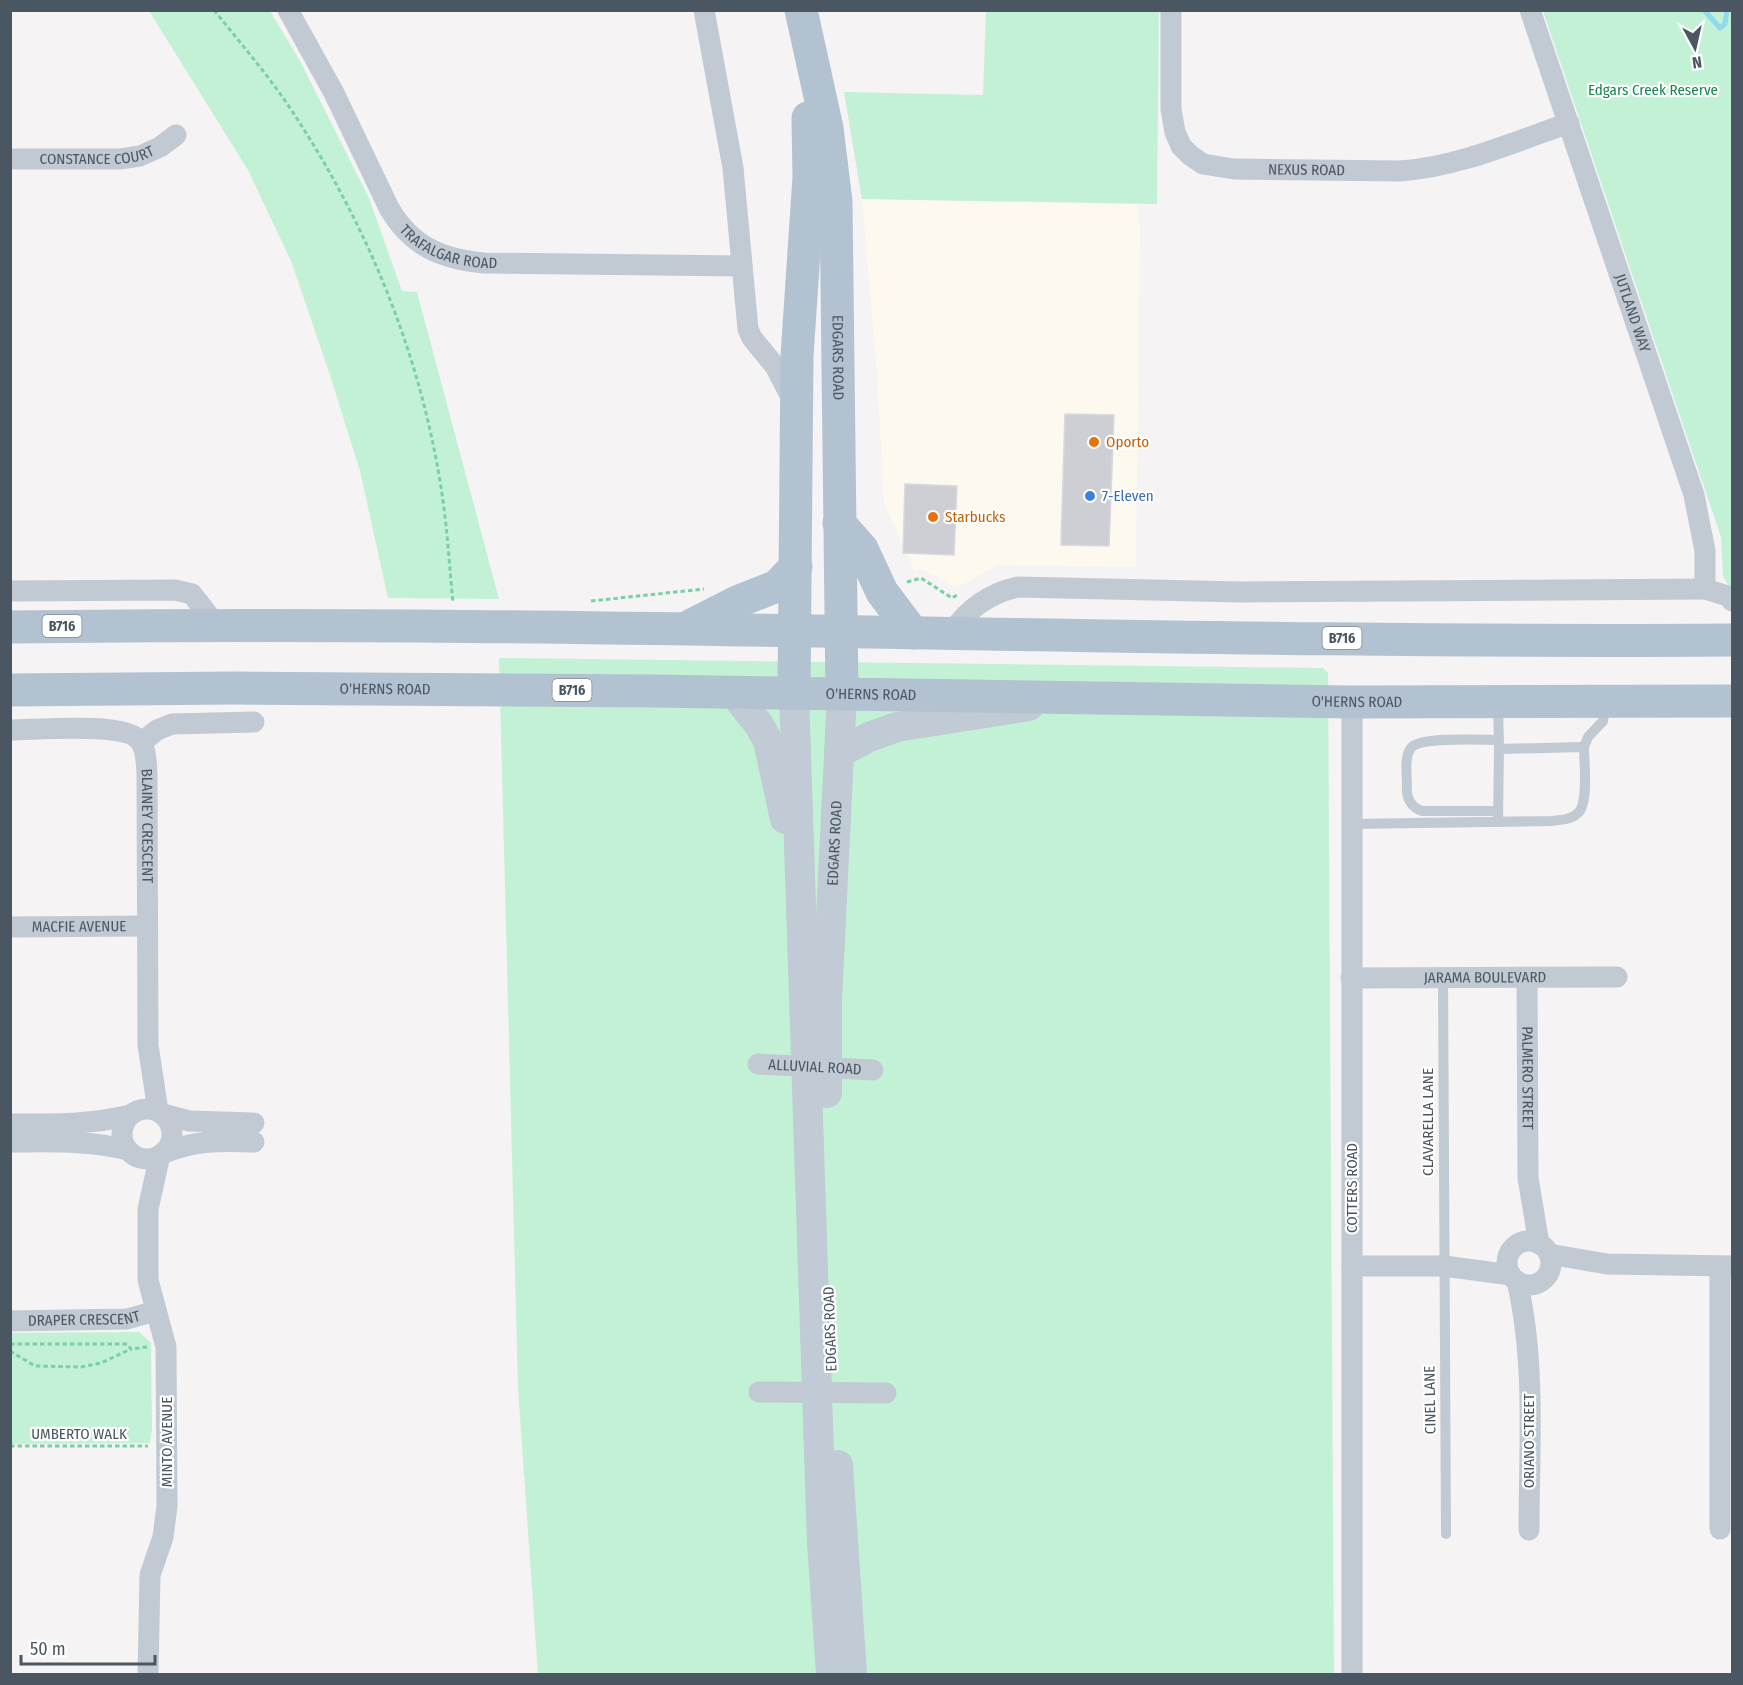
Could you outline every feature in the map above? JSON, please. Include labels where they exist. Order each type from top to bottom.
[{"type":"main road","name":"EDGARS ROAD","points":[[801,12],[809,177],[799,334],[794,693],[800,880],[817,1066],[825,1393],[822,1543],[831,1674]]},
{"type":"main road","name":"EDGARS ROAD","points":[[801,12],[827,129],[836,202],[842,694],[827,999],[817,1066]]},
{"type":"main road","points":[[839,523],[862,549],[882,592],[913,633]]},
{"type":"main road","points":[[682,630],[739,601],[777,586],[796,566]]},
{"type":"main road","name":"B716","points":[[10,627],[340,625],[1348,638],[1732,640]]},
{"type":"main road","name":"O'HERNS ROAD","points":[[10,690],[236,688],[733,692],[1352,702],[1732,701]]},
{"type":"main road","points":[[733,692],[759,725],[768,741],[800,880]]},
{"type":"main road","points":[[839,753],[869,737],[897,728],[1082,698]]},
{"type":"main road","name":"EDGARS ROAD","points":[[825,1393],[852,1674]]},
{"type":"street","name":"TRAFALGAR ROAD","points":[[288,10],[334,93],[389,208],[397,221],[422,245],[459,261],[484,263],[742,266]]},
{"type":"street","points":[[704,10],[733,168],[748,329],[752,338],[776,366],[798,409]]},
{"type":"street","name":"NEXUS ROAD","points":[[1172,10],[1171,109],[1175,132],[1181,146],[1203,164],[1234,169],[1418,170],[1453,162],[1569,123]]},
{"type":"street","name":"JUTLAND WAY","points":[[1530,10],[1694,495],[1705,551],[1705,589]]},
{"type":"street","name":"CONSTANCE COURT","points":[[10,159],[120,159],[140,156],[160,147],[176,135]]},
{"type":"street","points":[[951,633],[963,616],[992,596],[1018,587],[1241,592],[1705,589],[1728,596],[1732,601]]},
{"type":"street","points":[[10,591],[175,591],[192,594],[216,625]]},
{"type":"street","name":"COTTERS ROAD","points":[[1352,702],[1350,978],[1352,1674]]},
{"type":"street","points":[[10,730],[120,730],[129,732],[141,743],[157,730],[172,724],[254,722]]},
{"type":"street","name":"BLAINEY CRESCENT","points":[[141,743],[147,774],[147,1045],[161,1113]]},
{"type":"street","name":"MACFIE AVENUE","points":[[10,927],[147,927]]},
{"type":"street","name":"JARAMA BOULEVARD","points":[[1350,978],[1617,977]]},
{"type":"street","name":"PALMERO STREET","points":[[1514,1264],[1528,1178],[1527,978]]},
{"type":"street","name":"BLAINEY CRESCENT","points":[[132,1114],[147,1045]]},
{"type":"street","name":"ALLUVIAL ROAD","points":[[758,1064],[873,1070]]},
{"type":"street","points":[[10,1124],[103,1122],[146,1109],[189,1121],[254,1132],[181,1146],[153,1158],[144,1159],[129,1151],[104,1144],[10,1142]]},
{"type":"street","points":[[161,1113],[172,1129],[169,1146],[162,1154]]},
{"type":"street","points":[[129,1151],[122,1136],[126,1121],[132,1114]]},
{"type":"street","name":"MINTO AVENUE","points":[[129,1151],[142,1180],[148,1209],[148,1280],[166,1347],[166,1523],[150,1575],[148,1674]]},
{"type":"street","name":"MINTO AVENUE","points":[[148,1209],[162,1154]]},
{"type":"street","name":"PALMERO STREET","points":[[1528,1178],[1545,1263]]},
{"type":"street","points":[[1514,1264],[1524,1242],[1545,1263],[1726,1266],[1726,1442],[1720,1529]]},
{"type":"street","points":[[1514,1264],[1529,1285],[1545,1263]]},
{"type":"street","name":"ORIANO STREET","points":[[1529,1352],[1545,1263]]},
{"type":"street","points":[[1352,1266],[1514,1264]]},
{"type":"street","name":"ORIANO STREET","points":[[1514,1264],[1529,1352],[1529,1530]]},
{"type":"street","name":"DRAPER CRESCENT","points":[[10,1321],[127,1319],[156,1311]]},
{"type":"street","points":[[759,1392],[886,1393]]},
{"type":"lane","points":[[1584,747],[1432,741],[1413,745],[1407,758],[1409,801],[1414,808],[1422,811],[1551,821],[1568,819],[1580,812],[1585,800],[1584,747],[1588,737],[1603,721],[1606,701]]},
{"type":"lane","points":[[1498,702],[1498,816]]},
{"type":"lane","points":[[1351,824],[1498,816]]},
{"type":"lane","name":"CLAVARELLA LANE","points":[[1443,978],[1444,1266]]},
{"type":"lane","name":"CINEL LANE","points":[[1444,1266],[1446,1534]]},
{"type":"path","points":[[214,10],[273,84],[314,146],[351,211],[385,286],[417,378],[434,450],[444,511],[453,611]]},
{"type":"path","points":[[10,1344],[127,1344],[130,1349]]},
{"type":"path","points":[[10,1351],[35,1366],[81,1367],[100,1363],[130,1349],[166,1347]]},
{"type":"path","name":"UMBERTO WALK","points":[[10,1446],[148,1446]]},
{"type":"shaded area","points":[[862,199],[1137,204],[1140,229],[1136,567],[998,565],[956,588],[921,569],[915,571],[884,503],[877,373]]},
{"type":"green space","points":[[149,11],[270,11],[299,59],[369,198],[402,291],[417,292],[499,599],[388,598],[360,471],[291,261],[248,170]]},
{"type":"green space","points":[[986,11],[1159,11],[1157,204],[862,199],[844,92],[983,95]]},
{"type":"green space","name":"Edgars Creek Reserve","points":[[1543,11],[1732,11],[1732,592],[1723,576],[1721,537]]},
{"type":"green space","points":[[499,658],[1323,668],[1328,673],[1334,1674],[538,1674],[518,1388]]},
{"type":"green space","points":[[139,1332],[151,1343],[152,1430],[150,1443],[11,1444],[11,1333]]},
{"type":"building","points":[[1065,414],[1114,415],[1109,546],[1061,545]]},
{"type":"building","points":[[905,484],[957,486],[954,555],[903,553]]},
{"type":"waterway","points":[[1704,10],[1720,28],[1725,24],[1727,10]]},
{"type":"place","name":"Oporto","points":[[1094,442]]},
{"type":"place","name":"7-Eleven","points":[[1090,496]]},
{"type":"place","name":"Starbucks","points":[[933,517]]}]
